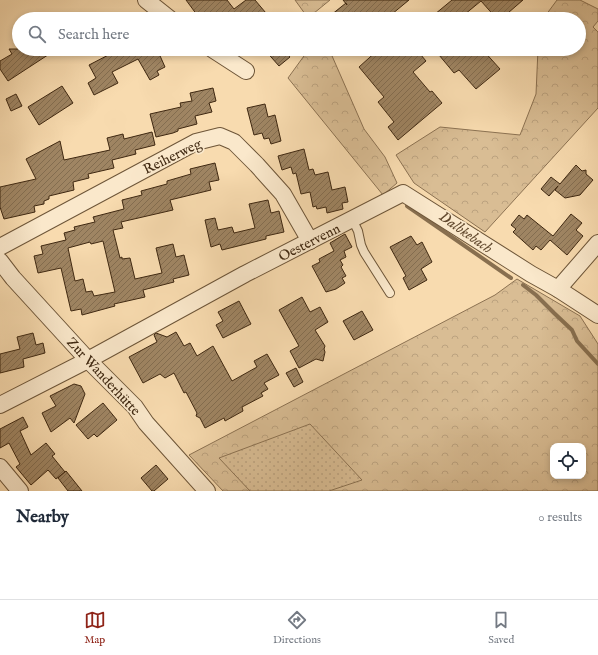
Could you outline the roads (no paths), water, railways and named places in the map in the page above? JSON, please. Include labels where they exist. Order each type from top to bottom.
[{"type":"street","points":[[146,0],[161,12]]},
{"type":"street","points":[[223,56],[246,71]]},
{"type":"street","name":"Reiherweg","points":[[0,247],[196,142],[220,136],[234,142],[283,194],[310,241]]},
{"type":"street","name":"Oestervenn","points":[[0,405],[88,360],[246,274],[403,193],[531,274],[558,289]]},
{"type":"street","points":[[598,243],[558,289],[598,315]]},
{"type":"street","name":"Zur Wanderhütte","points":[[0,262],[88,360],[135,407],[146,423],[207,491]]},
{"type":"street","points":[[0,467],[20,491]]},
{"type":"lane","points":[[352,220],[358,231],[364,252],[390,293]]},
{"type":"waterway","name":"Dalbkebach","points":[[407,206],[511,278]]},
{"type":"waterway","name":"Dalbkebach","points":[[523,285],[536,295],[572,330],[577,341],[598,364]]}]
